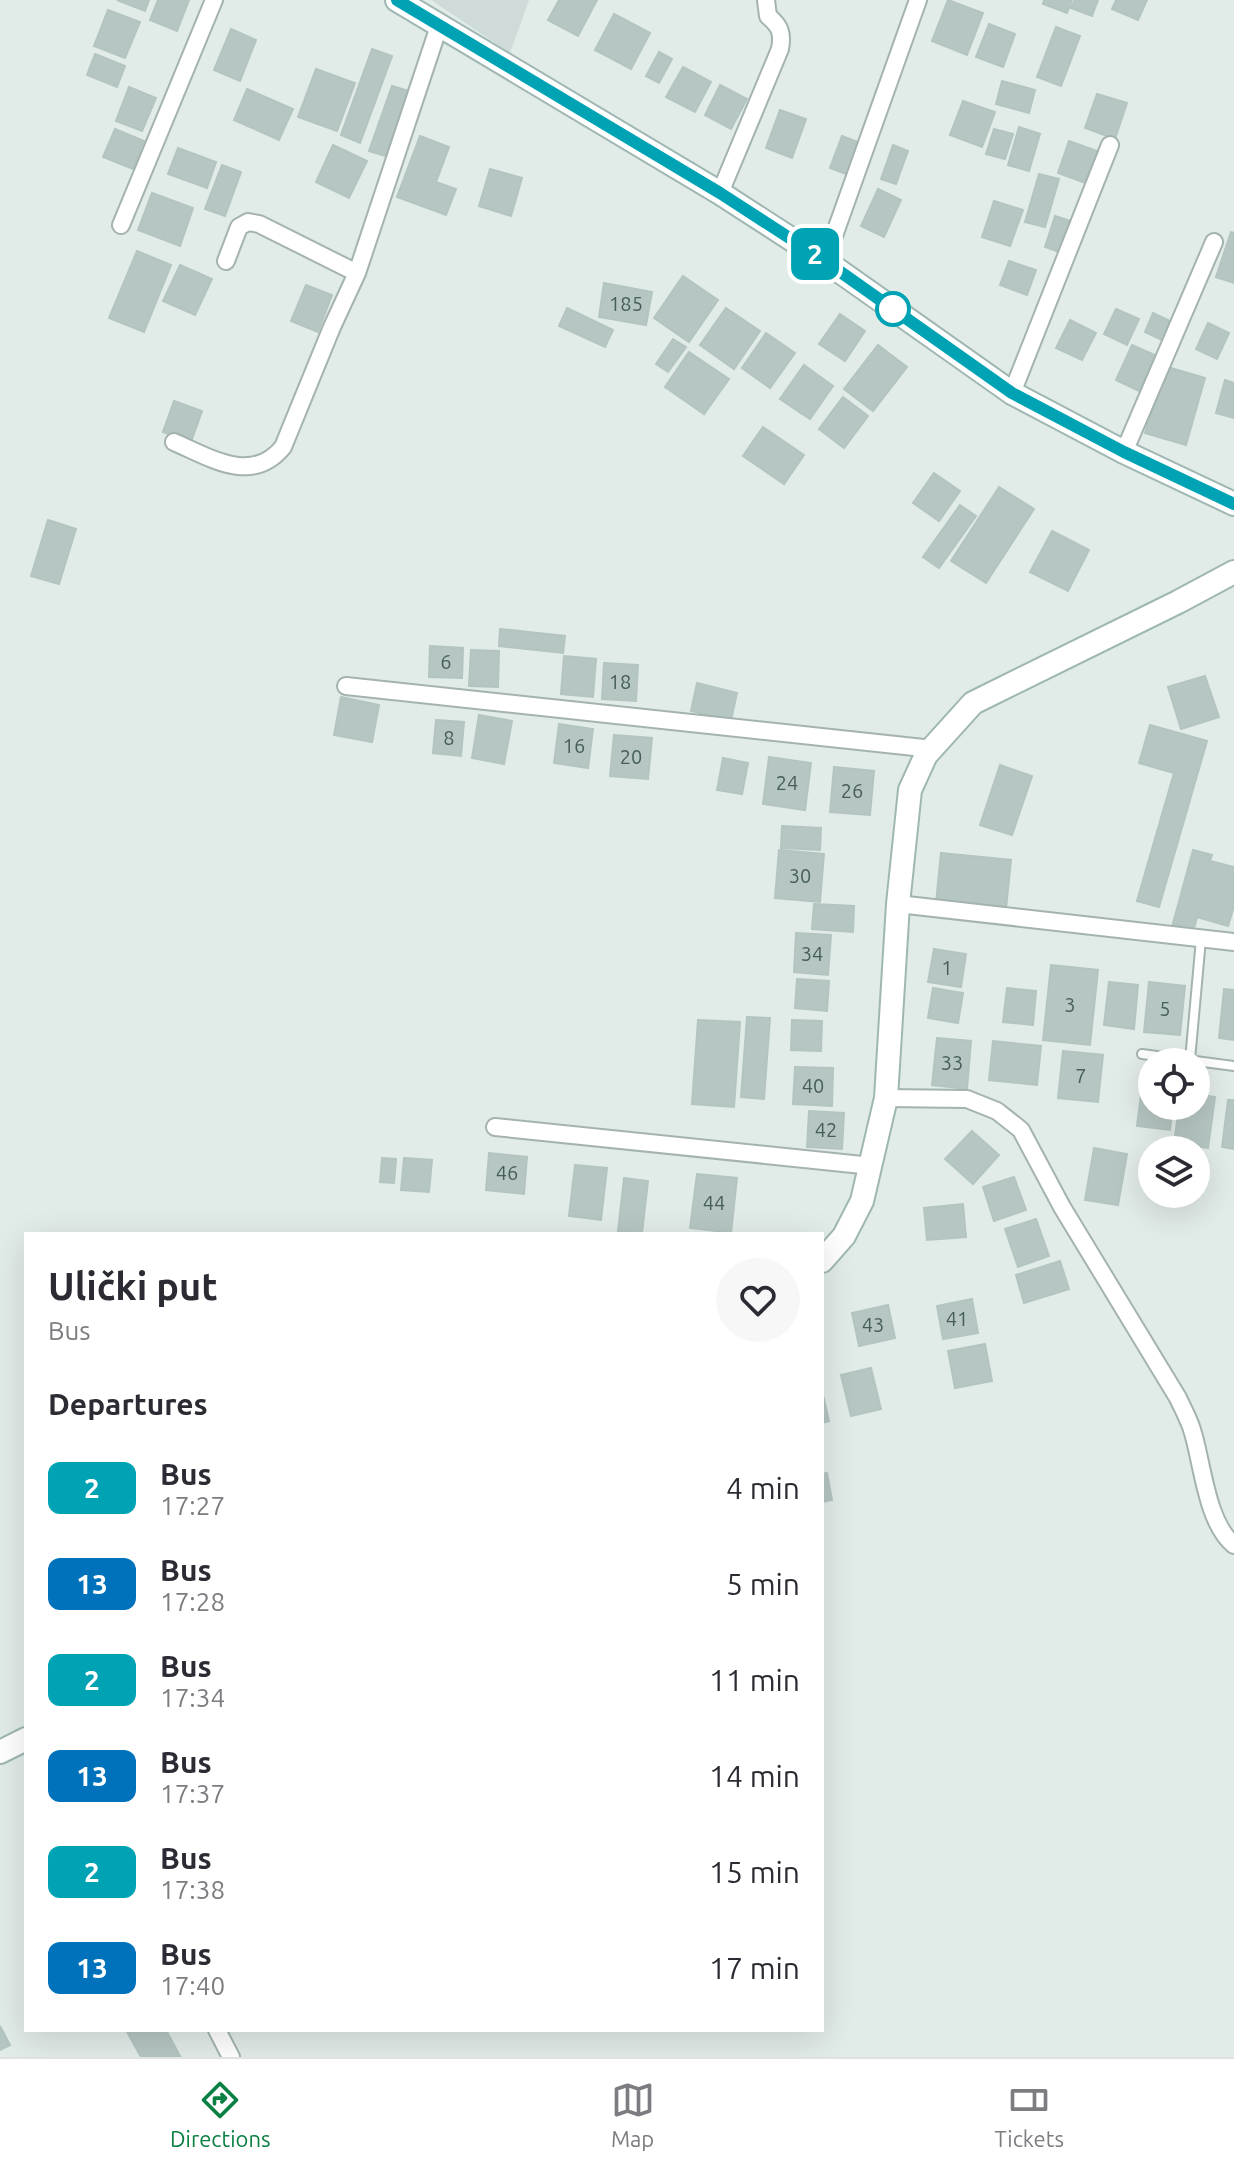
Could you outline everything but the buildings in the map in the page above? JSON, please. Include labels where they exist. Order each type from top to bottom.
[{"type":"main road","points":[[397,0],[720,193],[825,261],[1012,393],[1124,452],[1234,504]]},
{"type":"main road","points":[[824,1259],[844,1236],[862,1201],[886,1098],[898,904],[910,790],[926,755],[973,703],[1234,572]]},
{"type":"main road","points":[[0,1752],[24,1740]]},
{"type":"street","points":[[121,225],[214,0]]},
{"type":"street","points":[[720,193],[780,49],[783,35],[768,16],[766,0]]},
{"type":"street","points":[[825,261],[918,0]]},
{"type":"street","points":[[174,442],[237,466],[253,467],[275,458],[283,447],[357,273],[439,26]]},
{"type":"street","points":[[1012,393],[1110,145]]},
{"type":"street","points":[[226,261],[239,227],[248,222],[259,224],[357,273]]},
{"type":"street","points":[[1124,452],[1214,242]]},
{"type":"street","points":[[346,686],[933,749]]},
{"type":"street","points":[[898,904],[1234,942]]},
{"type":"street","points":[[886,1098],[967,1099],[997,1111],[1021,1130],[1062,1207],[1178,1398],[1193,1431],[1222,1536],[1234,1545]]},
{"type":"street","points":[[495,1127],[872,1166]]},
{"type":"street","points":[[218,2032],[231,2057]]},
{"type":"lane","points":[[1191,1048],[1201,938]]},
{"type":"lane","points":[[1210,1063],[1234,1066]]},
{"type":"shaded area","points":[[431,0],[529,0],[510,53]]},
{"type":"bus line","name":"2","points":[[397,0],[720,193],[825,261],[1012,393],[1124,452],[1234,504]]}]
